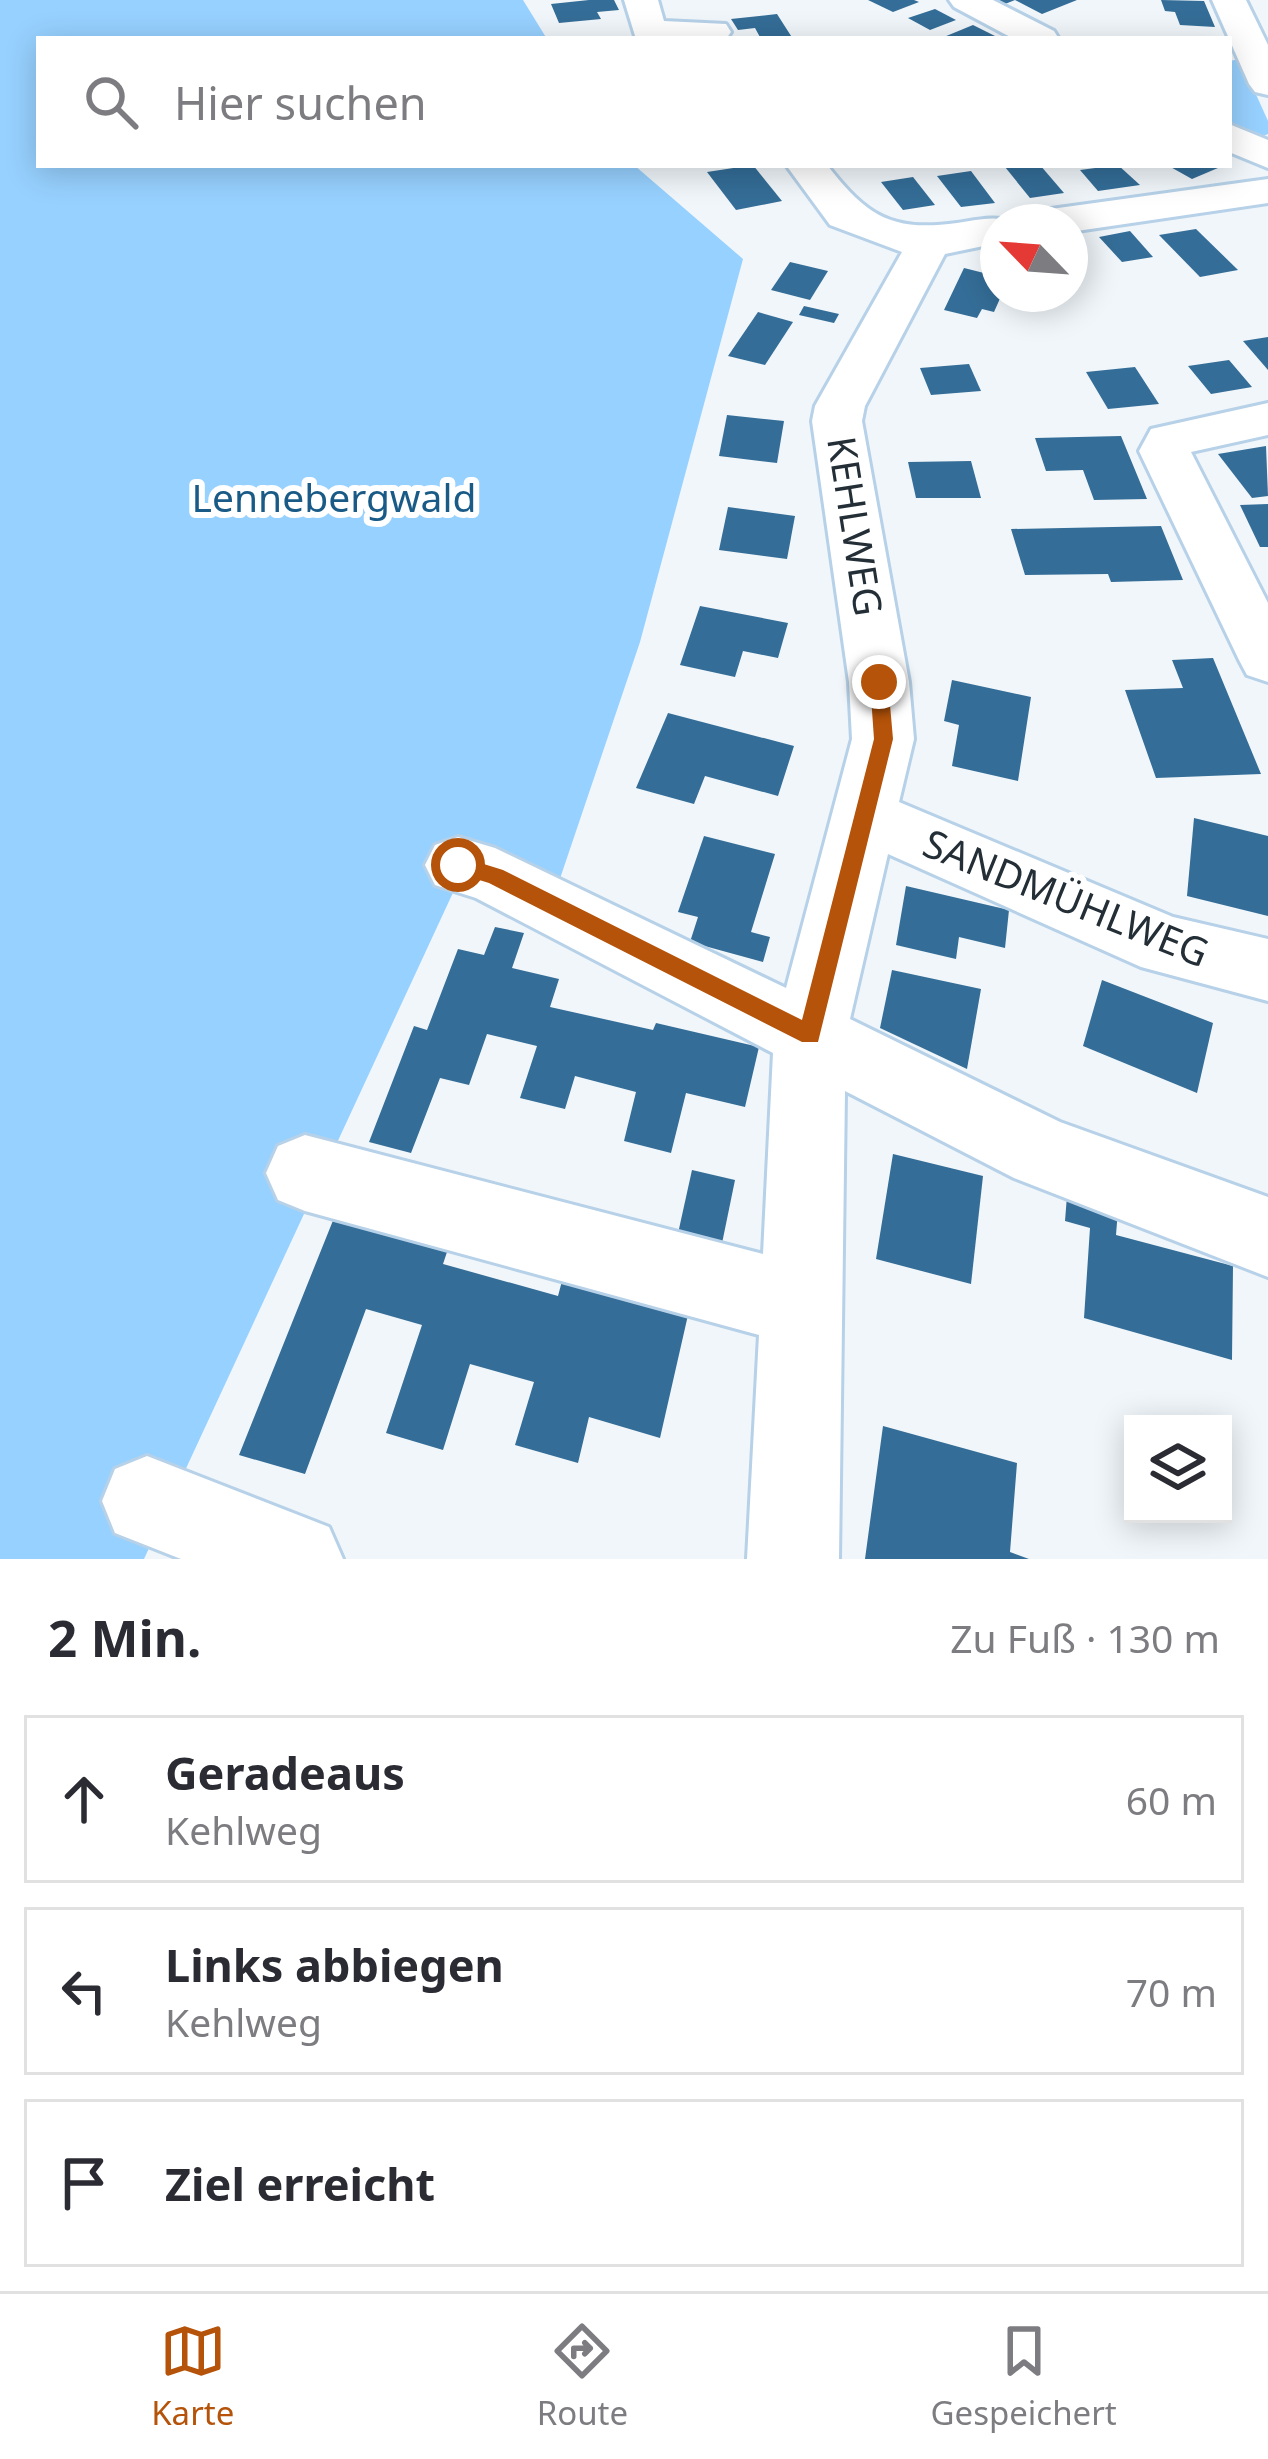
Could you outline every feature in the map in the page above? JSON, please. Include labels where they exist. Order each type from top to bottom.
[{"type":"street","points":[[640,0],[649,31],[713,32]]},
{"type":"street","points":[[966,0],[1036,36]]},
{"type":"street","points":[[1229,0],[1268,84]]},
{"type":"street","points":[[1232,138],[1268,156]]},
{"type":"street","points":[[808,168],[845,215],[927,246],[940,238],[980,232]]},
{"type":"street","points":[[1088,217],[1268,190]]},
{"type":"street","name":"KEHLWEG","points":[[793,1559],[810,1035],[884,739],[837,421],[840,406],[927,246]]},
{"type":"street","points":[[1268,419],[1184,434],[1169,440],[1165,452],[1268,660]]},
{"type":"street","name":"SANDMÜHLWEG","points":[[867,816],[1165,946],[1268,970]]},
{"type":"street","points":[[458,865],[495,876],[1041,1152],[1268,1237]]},
{"type":"street","points":[[305,1173],[800,1305]]},
{"type":"street","points":[[147,1501],[297,1559]]},
{"type":"green space","name":"Lennebergwald","points":[[0,0],[523,0],[545,36],[36,36],[36,168],[637,168],[743,259],[640,642],[547,917],[457,884],[144,1559],[0,1559]]},
{"type":"green space","points":[[1240,59],[1268,121],[1268,134],[1261,137],[1232,128],[1232,60]]},
{"type":"building","points":[[614,0],[619,10],[597,12],[601,19],[559,23],[551,4]]},
{"type":"building","points":[[868,0],[914,0],[919,2],[893,12]]},
{"type":"building","points":[[1015,0],[1077,0],[1042,14]]},
{"type":"building","points":[[1161,0],[1204,1],[1215,27],[1180,25],[1175,12],[1165,11]]},
{"type":"building","points":[[935,9],[956,20],[930,30],[908,18]]},
{"type":"building","points":[[777,14],[791,36],[759,36],[755,28],[738,30],[731,19]]},
{"type":"building","points":[[973,25],[995,36],[946,36]]},
{"type":"building","points":[[755,168],[782,201],[736,210],[707,172]]},
{"type":"building","points":[[1006,168],[1043,168],[1064,193],[1030,198]]},
{"type":"building","points":[[1121,168],[1140,185],[1098,191],[1080,170]]},
{"type":"building","points":[[1172,168],[1218,168],[1192,179]]},
{"type":"building","points":[[971,171],[995,203],[961,207],[937,176]]},
{"type":"building","points":[[913,177],[935,205],[903,210],[881,182]]},
{"type":"building","points":[[1196,229],[1238,270],[1200,277],[1159,235]]},
{"type":"building","points":[[1130,231],[1153,257],[1122,262],[1099,237]]},
{"type":"building","points":[[790,262],[828,271],[810,300],[771,290]]},
{"type":"building","points":[[964,268],[980,272],[977,318],[944,310]]},
{"type":"building","points":[[804,306],[839,314],[834,323],[799,315]]},
{"type":"building","points":[[758,312],[793,322],[765,365],[728,356]]},
{"type":"building","points":[[1268,337],[1268,370],[1243,341]]},
{"type":"building","points":[[1229,360],[1252,387],[1211,394],[1188,366]]},
{"type":"building","points":[[969,364],[981,391],[931,395],[920,368]]},
{"type":"building","points":[[1135,367],[1159,404],[1108,409],[1086,372]]},
{"type":"building","points":[[727,415],[784,421],[777,463],[719,456]]},
{"type":"building","points":[[1121,436],[1147,499],[1094,500],[1083,470],[1046,471],[1035,438]]},
{"type":"building","points":[[1266,446],[1268,496],[1252,498],[1218,454]]},
{"type":"building","points":[[971,461],[981,498],[916,498],[908,462]]},
{"type":"building","points":[[1268,504],[1268,547],[1260,547],[1240,505]]},
{"type":"building","points":[[728,507],[795,516],[787,559],[719,550]]},
{"type":"building","points":[[1161,526],[1183,580],[1111,582],[1108,574],[1025,575],[1011,529]]},
{"type":"building","points":[[700,606],[788,623],[778,658],[743,651],[735,677],[680,665]]},
{"type":"building","points":[[1213,658],[1261,774],[1156,778],[1125,690],[1183,688],[1172,660]]},
{"type":"building","points":[[952,680],[1031,697],[1018,781],[952,766],[959,725],[944,721]]},
{"type":"building","points":[[668,713],[794,746],[778,796],[705,776],[694,804],[636,788]]},
{"type":"building","points":[[1194,818],[1268,836],[1268,916],[1187,896]]},
{"type":"building","points":[[704,836],[775,854],[751,932],[770,937],[763,962],[690,942],[698,917],[678,912]]},
{"type":"building","points":[[906,886],[1009,910],[1005,948],[959,937],[956,959],[896,945]]},
{"type":"building","points":[[495,927],[524,933],[512,968],[559,979],[550,1007],[653,1030],[656,1023],[759,1047],[745,1107],[686,1093],[671,1153],[624,1141],[636,1092],[575,1076],[565,1109],[520,1098],[537,1046],[487,1034],[469,1085],[440,1078],[411,1153],[369,1142],[414,1026],[427,1030],[458,949],[484,955]]},
{"type":"building","points":[[892,970],[981,989],[967,1069],[880,1028]]},
{"type":"building","points":[[1102,980],[1213,1023],[1197,1093],[1083,1046]]},
{"type":"building","points":[[893,1154],[983,1176],[971,1284],[876,1259]]},
{"type":"building","points":[[692,1170],[735,1180],[719,1258],[675,1247]]},
{"type":"building","points":[[1068,1183],[1119,1197],[1116,1235],[1233,1266],[1232,1360],[1084,1318],[1090,1228],[1065,1221]]},
{"type":"building","points":[[334,1218],[448,1249],[443,1264],[558,1296],[562,1281],[688,1315],[660,1438],[589,1417],[578,1463],[515,1445],[534,1382],[470,1364],[443,1450],[386,1433],[422,1325],[366,1309],[305,1474],[239,1455]]},
{"type":"building","points":[[883,1426],[1017,1463],[1010,1552],[1029,1559],[865,1559]]},
{"type":"route","points":[[458,865],[495,876],[810,1035],[884,739],[879,682]]}]
